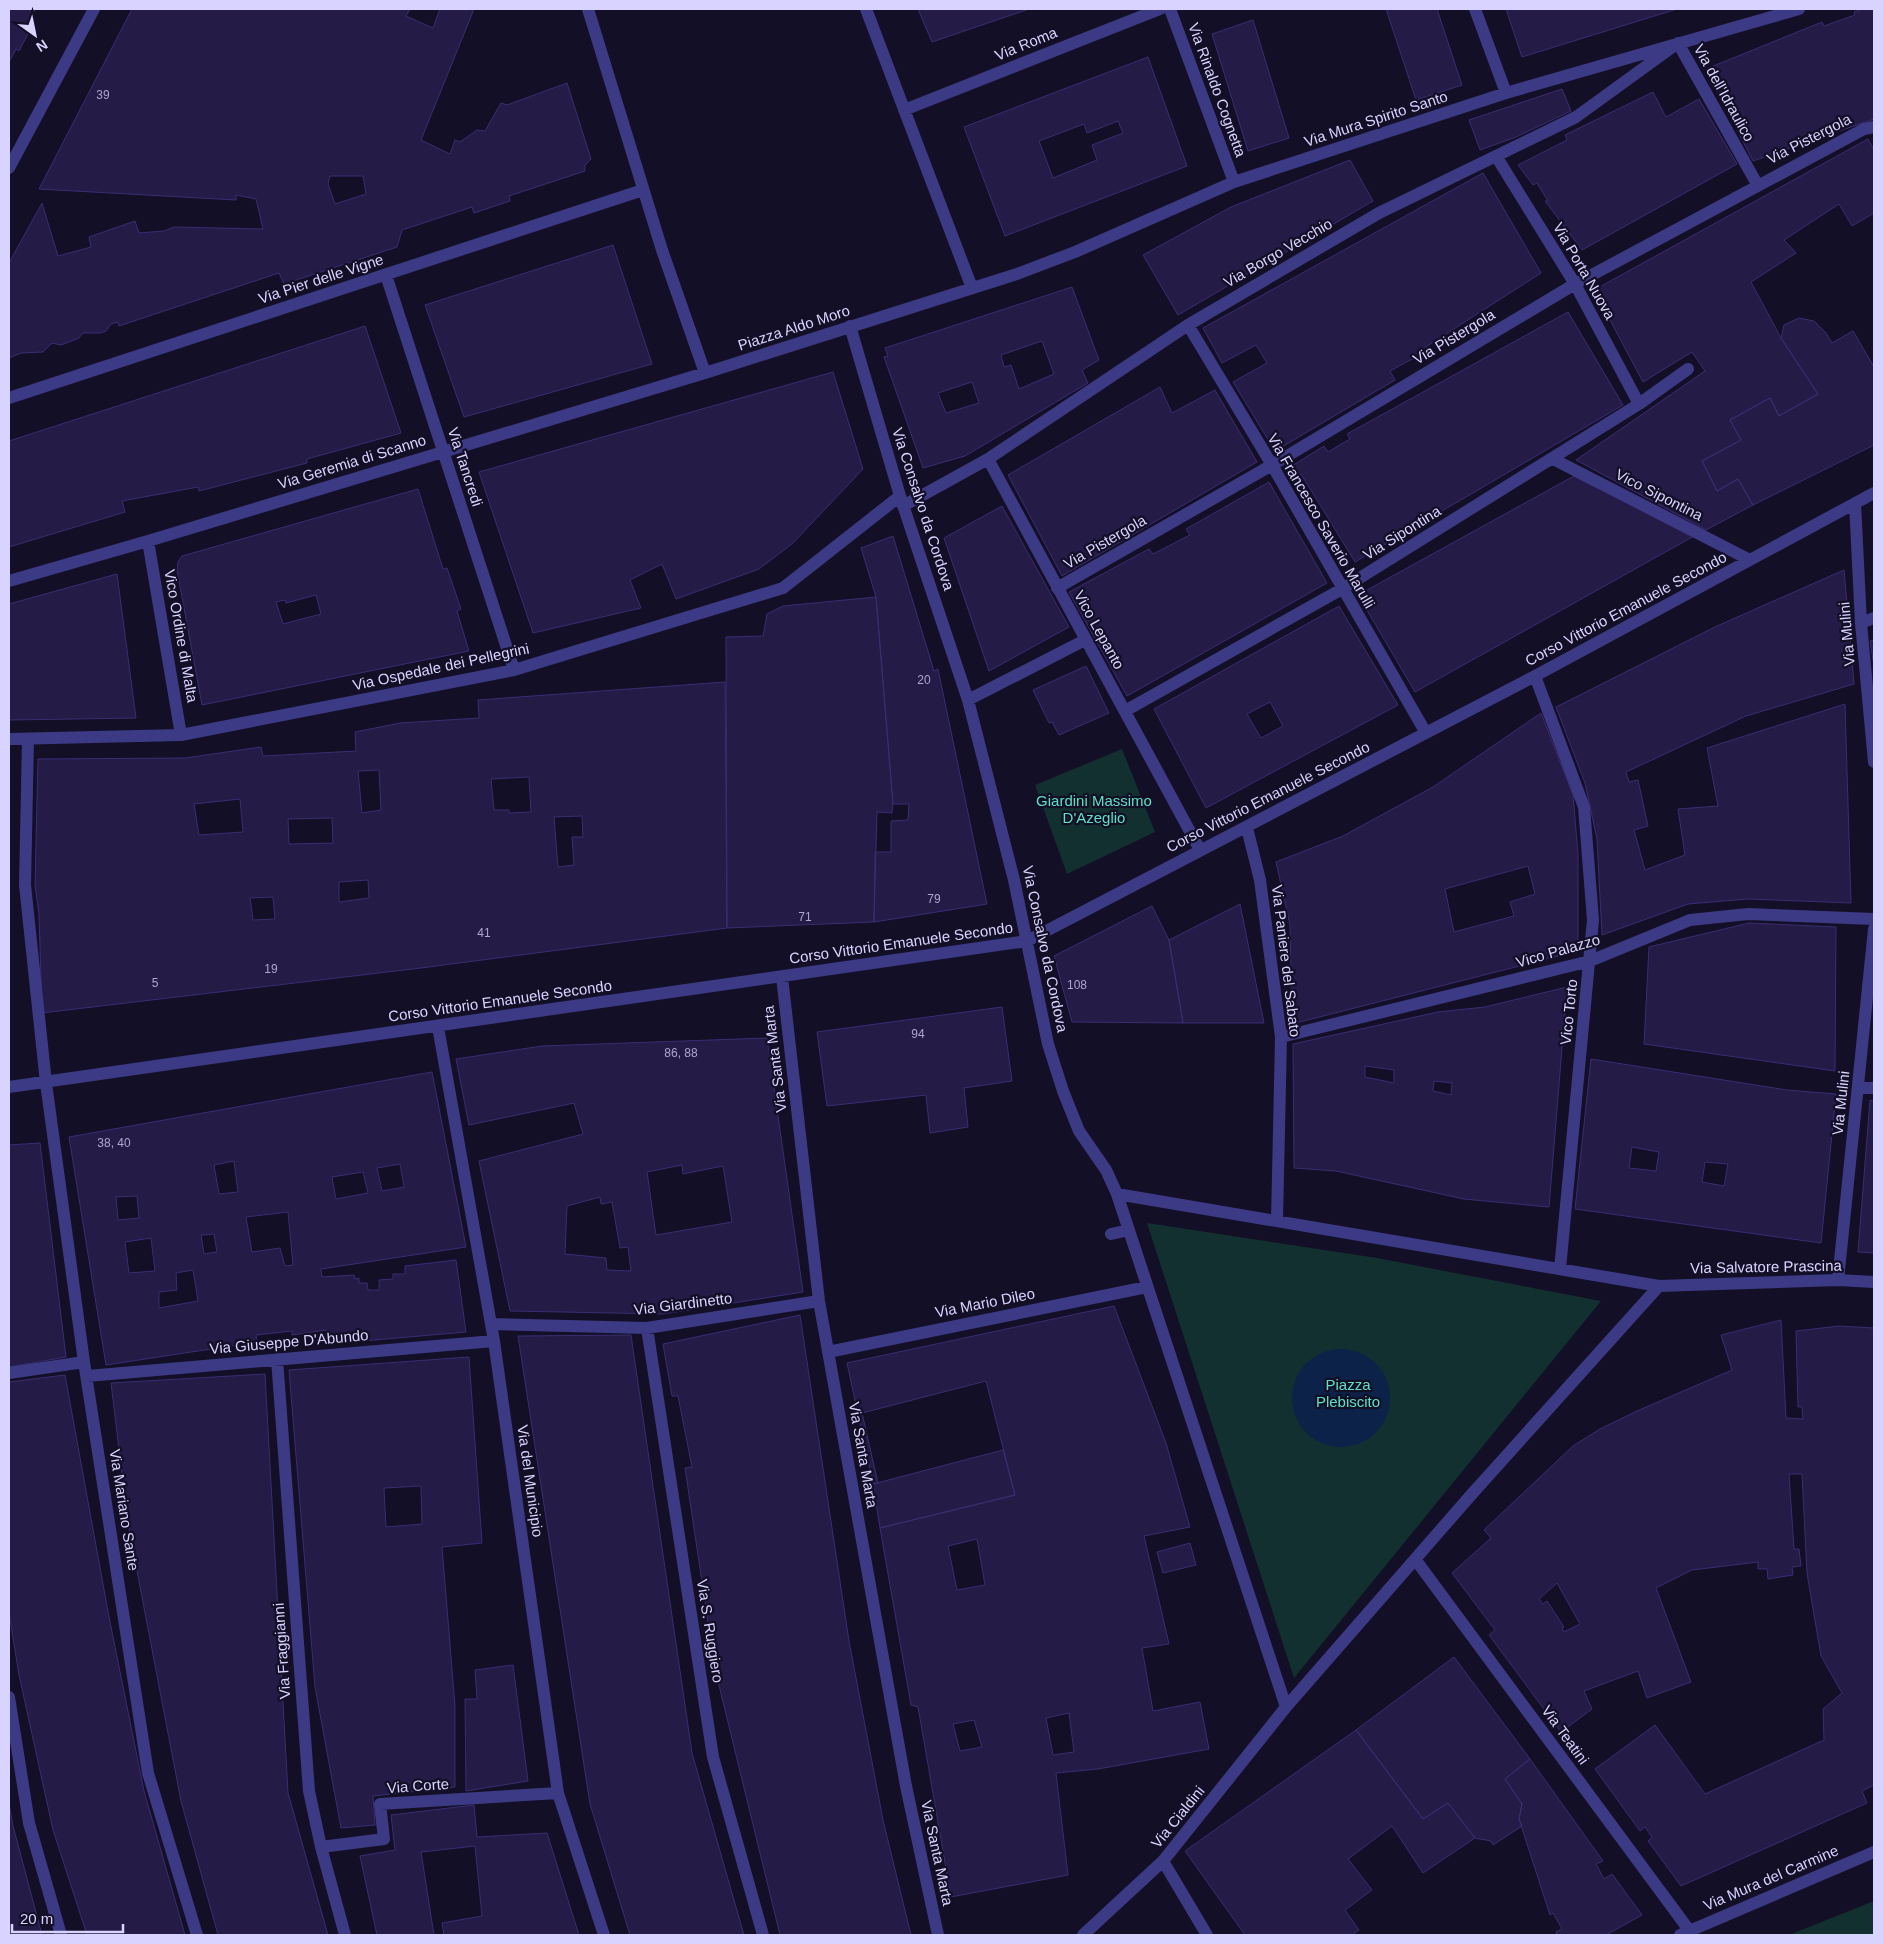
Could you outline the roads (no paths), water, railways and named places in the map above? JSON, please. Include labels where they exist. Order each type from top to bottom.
[{"type":"street","points":[[9,168],[94,9]]},
{"type":"street","points":[[588,9],[643,190],[705,373]]},
{"type":"street","points":[[866,9],[972,288]]},
{"type":"street","name":"Via Roma","points":[[904,110],[1160,9]]},
{"type":"street","name":"Via Rinaldo Cognetta","points":[[1170,9],[1234,182]]},
{"type":"street","points":[[1475,9],[1506,93]]},
{"type":"street","name":"Via Mura Spirito Santo","points":[[972,288],[1017,274],[1075,252],[1234,182],[1506,93],[1790,10]]},
{"type":"street","name":"Via Borgo Vecchio","points":[[902,501],[988,459],[1188,325],[1379,213],[1576,117],[1678,44]]},
{"type":"street","name":"Via dell'Idraulico","points":[[1678,44],[1757,184]]},
{"type":"street","name":"Via Pistergola","points":[[1057,588],[1272,465],[1575,284],[1757,184],[1864,129],[1874,127]]},
{"type":"street","name":"Via Porta Nuova","points":[[1496,156],[1575,284],[1639,404]]},
{"type":"street","name":"Via Pier delle Vigne","points":[[9,398],[643,190]]},
{"type":"street","name":"Via Tancredi","points":[[386,275],[514,670]]},
{"type":"street","name":"Piazza Aldo Moro","points":[[705,373],[972,288]]},
{"type":"street","name":"Via Francesco Saverio Marulli","points":[[1188,325],[1272,465],[1426,733]]},
{"type":"street","name":"Via Consalvo da Cordova","points":[[850,326],[902,501],[968,700],[1014,880],[1048,1044],[1063,1091],[1079,1131],[1099,1160],[1117,1194]]},
{"type":"street","name":"Via Sipontina","points":[[1125,711],[1342,589],[1553,459],[1688,370]]},
{"type":"street","name":"Via Geremia di Scanno","points":[[9,581],[705,373]]},
{"type":"street","name":"Vico Lepanto","points":[[988,459],[1084,640],[1125,711],[1200,850]]},
{"type":"street","name":"Vico Sipontina","points":[[1553,459],[1750,560]]},
{"type":"street","name":"Corso Vittorio Emanuele Secondo","points":[[9,1087],[438,1027],[1027,941],[1200,850],[1247,828],[1535,676],[1874,493]]},
{"type":"street","name":"Via Ospedale dei Pellegrini","points":[[9,739],[181,735],[514,670],[782,588],[902,501]]},
{"type":"street","name":"Via Mulini","points":[[1855,503],[1861,623],[1874,762]]},
{"type":"street","name":"Vico Ordine di Malta","points":[[148,541],[181,735]]},
{"type":"street","points":[[1861,623],[1874,618]]},
{"type":"street","points":[[968,700],[1084,640]]},
{"type":"street","name":"Vico Torto","points":[[1535,676],[1584,807],[1592,920],[1590,961],[1560,1269]]},
{"type":"street","name":"Via Mariano Sante","points":[[28,739],[25,885],[46,1083],[84,1362],[148,1773],[197,1935]]},
{"type":"street","name":"Via Paniere del Sabato","points":[[1247,828],[1260,880],[1281,1037],[1277,1221]]},
{"type":"street","name":"Vico Palazzo","points":[[1281,1037],[1590,961],[1690,920],[1748,914],[1874,919]]},
{"type":"street","name":"Via Mulini","points":[[1838,1280],[1874,929]]},
{"type":"street","name":"Via Santa Marta","points":[[782,977],[819,1301],[906,1786],[938,1935]]},
{"type":"street","name":"Via del Municipio","points":[[438,1027],[494,1341],[558,1793],[604,1935]]},
{"type":"street","points":[[1859,1088],[1874,1088]]},
{"type":"street","points":[[1086,1163],[1099,1160]]},
{"type":"street","points":[[1286,1707],[1117,1194],[1659,1286]]},
{"type":"street","points":[[1111,1234],[1128,1230]]},
{"type":"street","name":"Via Salvatore Prascina","points":[[1659,1286],[1838,1280],[1874,1282]]},
{"type":"street","points":[[1286,1707],[1415,1559],[1659,1286]]},
{"type":"street","name":"Via Mario Dileo","points":[[828,1352],[1147,1287]]},
{"type":"street","name":"Via Giardinetto","points":[[491,1324],[648,1328],[819,1301]]},
{"type":"street","name":"Via S. Ruggiero","points":[[648,1328],[713,1757],[763,1935]]},
{"type":"street","name":"Via Giuseppe D'Abundo","points":[[87,1376],[494,1341]]},
{"type":"street","name":"Via Fraggianni","points":[[277,1359],[309,1791],[321,1847],[345,1935]]},
{"type":"street","points":[[9,1373],[84,1362]]},
{"type":"street","name":"Via Teatini","points":[[1415,1559],[1685,1933]]},
{"type":"street","points":[[9,1696],[29,1824],[61,1935]]},
{"type":"street","name":"Via Cialdini","points":[[1083,1935],[1163,1861],[1286,1707]]},
{"type":"street","name":"Via Corte","points":[[321,1847],[384,1839],[380,1804],[558,1793]]},
{"type":"street","name":"Via Mura del Carmine","points":[[1685,1933],[1874,1852]]},
{"type":"street","points":[[1163,1861],[1207,1935]]},
{"type":"water","points":[[1341,1349],[1351,1350],[1368,1357],[1382,1371],[1389,1388],[1389,1408],[1382,1425],[1368,1439],[1351,1446],[1341,1447],[1331,1446],[1314,1439],[1300,1425],[1293,1408],[1292,1398],[1293,1388],[1300,1371],[1314,1357],[1331,1350]]},
{"type":"park label","name":"Giardini Massimo D'Azeglio","points":[[1094,810]]},
{"type":"park label","name":"Piazza Plebiscito","points":[[1348,1394]]}]
